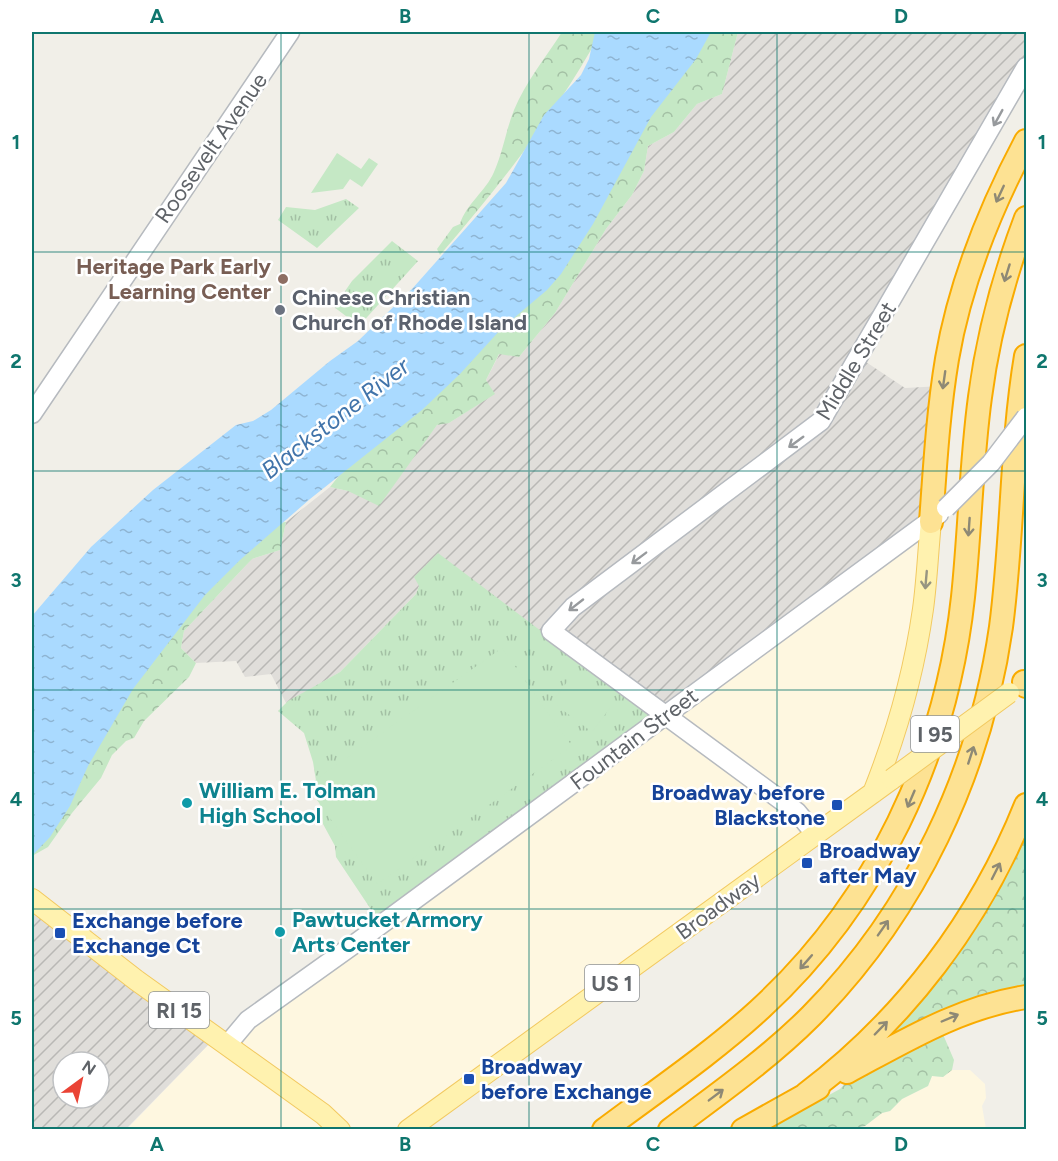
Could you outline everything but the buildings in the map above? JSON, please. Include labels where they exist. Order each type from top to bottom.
[{"type":"highway","points":[[939,515],[939,417],[952,335],[983,234],[1026,141]]},
{"type":"highway","name":"I 95","points":[[604,1130],[738,1029],[798,971],[834,929],[866,883],[905,811],[935,732],[955,652],[963,596],[984,371],[1002,288],[1026,218]]},
{"type":"highway","name":"I 95","points":[[669,1130],[767,1055],[830,996],[866,952],[904,898],[945,822],[976,739],[996,656],[1006,571],[1017,425],[1026,356]]},
{"type":"highway","points":[[806,1094],[869,1040],[942,957],[986,890],[1026,805]]},
{"type":"highway","points":[[743,1130],[943,1021],[984,1006],[1026,997]]},
{"type":"main road","points":[[872,794],[889,755],[912,675],[939,515]]},
{"type":"main road","name":"Broadway","points":[[408,1130],[1022,685]]},
{"type":"main road","name":"RI 15","points":[[32,899],[136,980],[340,1130]]},
{"type":"street","name":"Roosevelt Avenue","points":[[32,414],[290,32]]},
{"type":"street","name":"Middle Street","points":[[666,715],[551,631],[573,607],[821,422],[1026,67]]},
{"type":"street","name":"Fountain Street","points":[[227,1045],[248,1020],[939,515],[991,463],[1026,417]]},
{"type":"street","points":[[666,715],[797,813],[816,835]]},
{"type":"shaded area","points":[[738,32],[1026,32],[1026,68],[866,358],[866,362],[905,388],[942,386],[932,517],[661,718],[419,586],[416,594],[340,672],[286,703],[271,674],[245,677],[236,661],[196,663],[181,648],[184,631],[252,559],[280,550],[286,522],[330,487],[348,491],[410,460],[437,425],[449,423],[494,394],[486,380],[500,353],[519,357],[555,313],[606,229],[632,195],[644,171],[648,146],[674,132],[697,104],[722,94]]},
{"type":"shaded area","points":[[928,529],[881,787],[416,1129],[126,1130],[211,1042],[220,1045]]},
{"type":"shaded area","points":[[32,904],[211,1042],[126,1129],[32,1129]]},
{"type":"shaded area","points":[[952,1070],[970,1070],[985,1084],[986,1098],[982,1106],[986,1129],[848,1130],[865,1126],[882,1113],[890,1111],[902,1099],[928,1086],[932,1076],[943,1077]]},
{"type":"green space","points":[[562,32],[601,32],[566,91],[527,148],[440,255],[437,249],[453,227],[460,224],[467,210],[490,179],[519,100]]},
{"type":"green space","points":[[687,32],[738,32],[722,94],[697,104],[674,132],[648,146],[644,171],[632,195],[606,229],[555,313],[519,357],[499,354],[486,380],[495,394],[449,423],[437,425],[379,506],[348,491],[330,487]]},
{"type":"green space","points":[[337,153],[361,169],[369,158],[378,164],[362,187],[350,179],[343,189],[311,193]]},
{"type":"green space","points":[[346,199],[359,208],[317,248],[278,220],[286,207],[315,210]]},
{"type":"green space","points":[[392,241],[418,261],[359,326],[334,307],[352,281]]},
{"type":"green space","points":[[286,522],[280,550],[252,559],[184,631],[181,648],[196,663],[189,677],[144,721],[134,738],[126,741],[112,755],[101,778],[48,847],[32,856],[32,833],[176,605],[275,523]]},
{"type":"green space","points":[[438,553],[657,719],[380,923],[336,857],[335,846],[323,824],[313,762],[304,733],[278,711],[288,701],[340,672],[416,594],[419,586],[414,577]]},
{"type":"green space","points":[[502,648],[572,746],[377,884],[307,786]]},
{"type":"green space","points":[[570,678],[610,708],[592,732],[552,702]]},
{"type":"green space","points":[[1026,810],[1026,1000],[942,1032],[954,1060],[952,1070],[943,1077],[932,1076],[928,1086],[902,1099],[890,1111],[882,1113],[865,1126],[848,1130],[765,1130],[840,1089],[878,1048]]},
{"type":"water","name":"Blackstone River","points":[[595,32],[711,32],[696,59],[651,117],[593,224],[561,274],[547,290],[502,328],[460,374],[422,410],[310,499],[240,560],[205,595],[133,689],[88,766],[70,806],[50,837],[32,856],[32,616],[91,547],[153,490],[236,425],[253,421],[271,410],[358,341],[412,289],[506,183],[544,115],[581,75],[589,59]]},
{"type":"place","name":"Heritage Park Early Learning Center","points":[[283,279]]},
{"type":"place","name":"Chinese Christian Church of Rhode Island","points":[[280,310]]},
{"type":"place","name":"William E. Tolman High School","points":[[187,803]]},
{"type":"place","name":"Broadway before Blackstone","points":[[837,805]]},
{"type":"place","name":"Broadway after May","points":[[807,863]]},
{"type":"place","name":"Pawtucket Armory Arts Center","points":[[280,932]]},
{"type":"place","name":"Exchange before Exchange Ct","points":[[60,933]]},
{"type":"place","name":"Broadway before Exchange","points":[[469,1079]]}]
